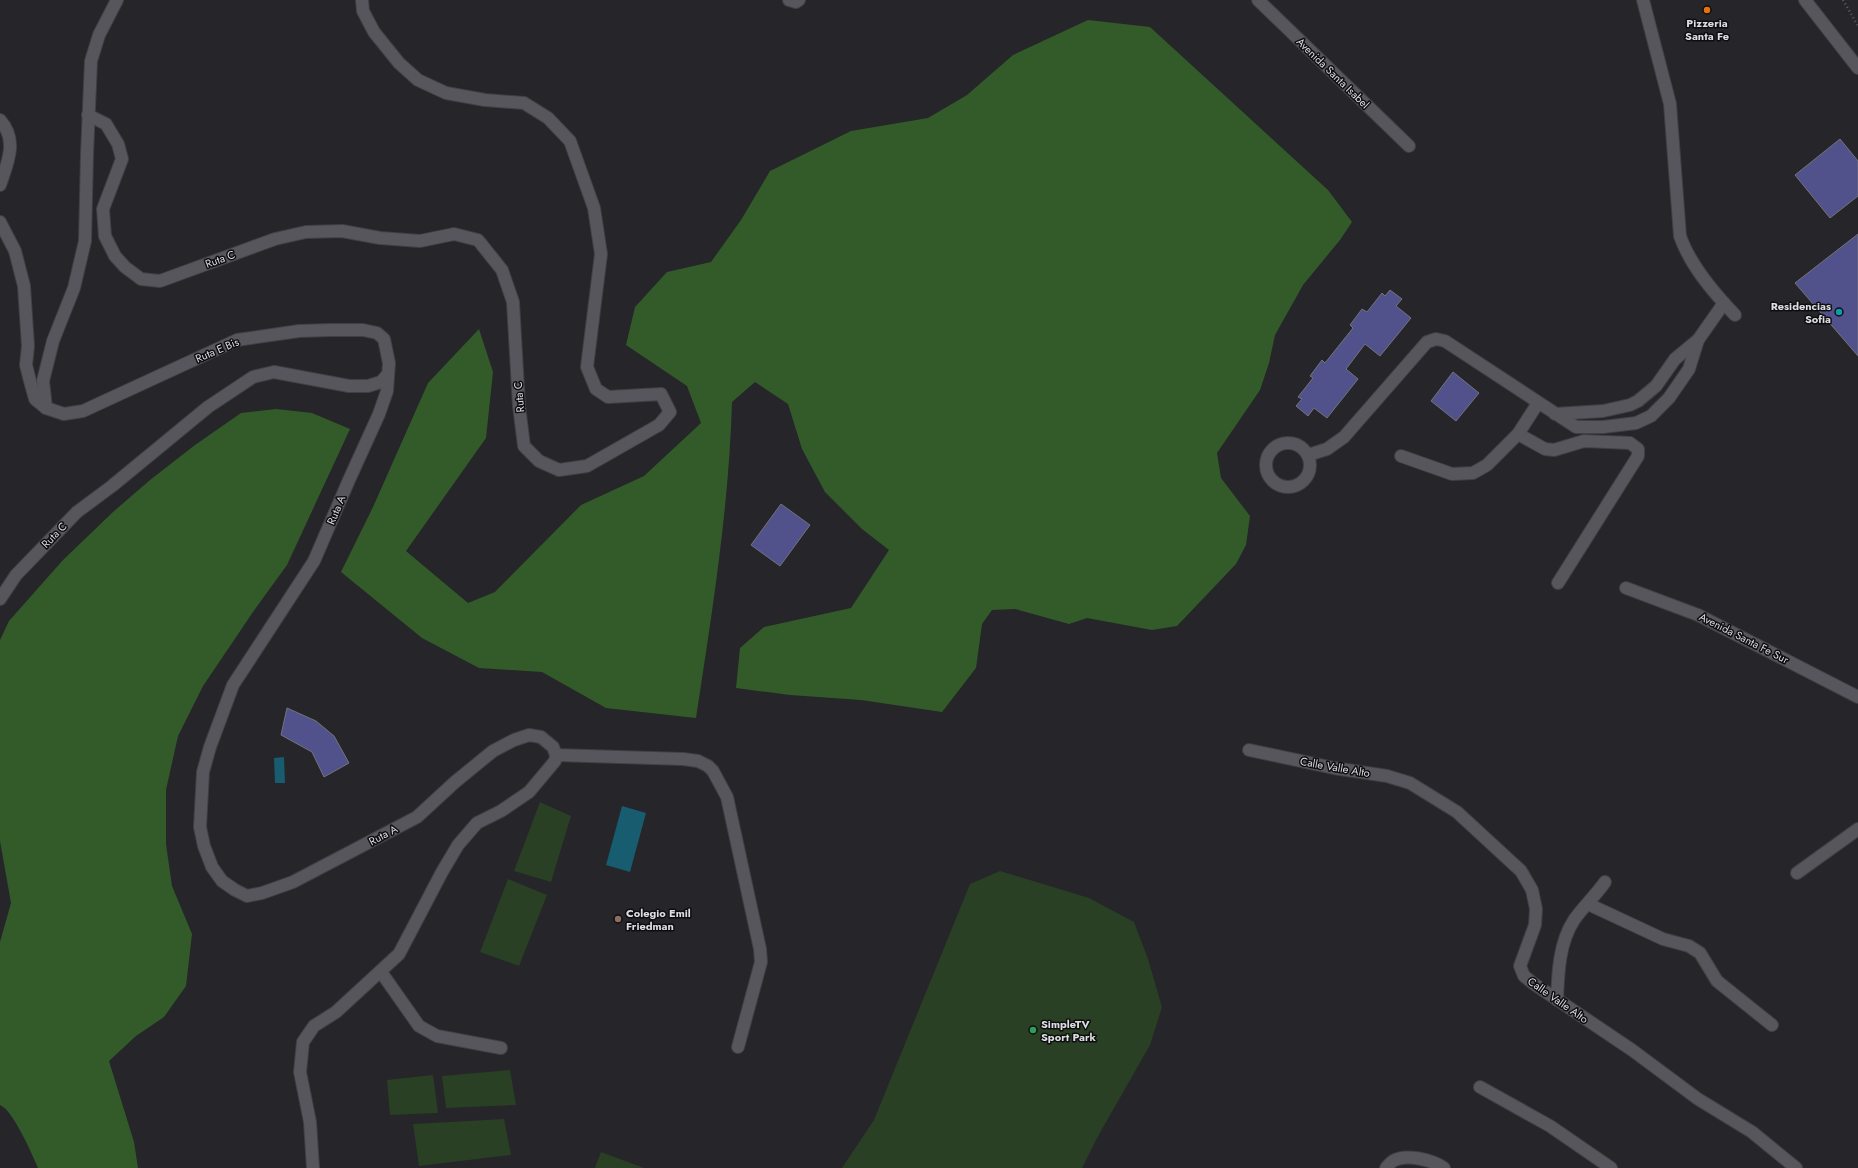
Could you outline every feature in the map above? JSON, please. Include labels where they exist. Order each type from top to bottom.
[{"type":"street","points":[[46,408],[43,381],[53,341],[74,288],[85,241],[91,61],[99,35],[117,0]]},
{"type":"street","name":"Ruta C","points":[[88,115],[106,124],[118,144],[122,159],[103,209],[105,236],[115,256],[126,268],[141,278],[160,281],[275,239],[306,232],[342,232],[380,238],[420,241],[454,234],[478,240],[502,270],[513,302],[519,406],[524,446],[540,461],[560,470],[587,466],[659,424],[670,412],[661,394],[608,397],[596,389],[587,367],[601,254],[594,208],[570,141],[548,118],[524,103],[485,100],[446,93],[418,80],[395,58],[374,32],[363,11],[362,0]]},
{"type":"street","points":[[789,0],[796,2],[800,0]]},
{"type":"street","name":"Avenida Santa Isabel","points":[[1258,0],[1409,146]]},
{"type":"street","points":[[1643,0],[1670,104],[1680,236],[1685,251],[1693,263],[1724,303],[1735,314]]},
{"type":"street","points":[[1805,0],[1858,68]]},
{"type":"street","points":[[0,120],[6,127],[11,143],[8,162],[0,185]]},
{"type":"street","points":[[0,222],[15,251],[24,286],[28,346],[26,365],[28,376],[35,399],[46,408]]},
{"type":"street","points":[[1555,414],[1603,411],[1630,405],[1656,386],[1674,359],[1698,340],[1724,303]]},
{"type":"street","name":"Ruta E Bis","points":[[46,408],[64,414],[83,411],[237,340],[299,332],[363,330],[377,333],[384,339],[387,350],[389,364],[388,374]]},
{"type":"street","points":[[1308,455],[1327,449],[1344,437],[1427,342],[1436,339],[1445,341],[1576,427],[1603,427],[1636,423],[1650,416],[1669,398],[1690,369],[1698,340]]},
{"type":"street","name":"Ruta C","points":[[0,599],[16,575],[77,512],[112,486],[208,407],[253,377],[274,372],[349,386],[368,386],[381,382],[388,374]]},
{"type":"street","name":"Ruta A","points":[[388,374],[387,391],[379,414],[314,561],[234,685],[221,717],[203,772],[201,802],[200,827],[204,846],[212,867],[222,881],[235,890],[247,896],[262,893],[293,882],[417,817],[493,750],[514,740],[529,735],[541,737],[553,747],[556,755]]},
{"type":"street","points":[[1401,456],[1452,474],[1473,473],[1487,465],[1518,434],[1538,403]]},
{"type":"street","points":[[1630,405],[1636,423]]},
{"type":"street","points":[[1518,434],[1545,449],[1554,450],[1584,441],[1630,443],[1638,448],[1638,456],[1558,583]]},
{"type":"street","name":"Avenida Santa Fe Sur","points":[[1626,588],[1698,615],[1858,697]]},
{"type":"street","name":"Calle Valle Alto","points":[[1249,750],[1334,768],[1394,778],[1410,783],[1457,812],[1521,871],[1532,890],[1536,909],[1535,925],[1520,966],[1524,976],[1632,1050],[1698,1099],[1752,1132],[1796,1168]]},
{"type":"street","points":[[313,1168],[310,1122],[300,1072],[303,1042],[314,1026],[336,1012],[399,954],[458,844],[477,823],[501,811],[528,792],[555,761],[556,755],[683,759],[698,761],[713,772],[727,797],[760,949],[761,962],[738,1048]]},
{"type":"street","points":[[1797,873],[1858,829]]},
{"type":"street","points":[[1557,1000],[1558,966],[1562,950],[1574,920],[1605,882]]},
{"type":"street","points":[[1588,904],[1663,939],[1694,949],[1700,953],[1717,981],[1772,1025]]},
{"type":"street","points":[[381,972],[420,1026],[437,1036],[502,1048]]},
{"type":"street","points":[[1480,1087],[1550,1126],[1611,1168]]},
{"type":"street","points":[[1386,1168],[1393,1161],[1411,1157],[1436,1163],[1444,1168]]},
{"type":"path","points":[[1843,0],[1858,26]]},
{"type":"green space","points":[[1088,20],[1150,27],[1328,190],[1352,222],[1340,240],[1303,285],[1275,335],[1269,363],[1260,390],[1217,453],[1221,478],[1250,516],[1246,545],[1236,564],[1177,626],[1152,630],[1087,618],[1069,624],[1015,609],[992,610],[982,624],[976,668],[942,712],[861,700],[790,695],[736,688],[740,648],[764,627],[851,608],[889,550],[862,529],[825,492],[802,449],[788,404],[755,382],[732,402],[724,521],[714,600],[696,718],[606,708],[542,672],[479,668],[422,638],[341,572],[373,507],[428,383],[479,329],[493,372],[486,438],[406,551],[468,603],[495,592],[581,505],[644,476],[701,423],[687,386],[626,345],[635,307],[667,272],[711,262],[741,220],[770,171],[851,131],[928,118],[967,95],[1013,55]]},
{"type":"green space","points":[[276,409],[312,413],[350,429],[287,565],[203,686],[178,736],[166,790],[166,844],[172,886],[192,934],[186,986],[164,1017],[136,1036],[109,1061],[134,1142],[138,1168],[38,1168],[16,1123],[11,1115],[0,1105],[0,942],[11,903],[0,841],[0,640],[9,621],[63,560],[113,512],[150,480],[195,445],[241,413]]},
{"type":"green space","points":[[540,802],[571,816],[551,882],[514,871]]},
{"type":"green space","name":"SimpleTV Sport Park","points":[[1000,871],[1089,898],[1134,922],[1148,959],[1162,1007],[1150,1045],[1097,1138],[1082,1168],[842,1168],[874,1120],[970,884]]},
{"type":"green space","points":[[508,879],[547,895],[519,966],[480,952]]},
{"type":"green space","points":[[510,1070],[516,1105],[446,1108],[442,1076]]},
{"type":"green space","points":[[433,1075],[438,1113],[390,1115],[387,1080]]},
{"type":"green space","points":[[504,1119],[511,1155],[419,1166],[413,1124]]},
{"type":"green space","points":[[601,1152],[644,1168],[595,1168]]},
{"type":"water","points":[[284,757],[285,783],[275,783],[274,758]]},
{"type":"water","points":[[622,806],[646,813],[630,872],[606,865]]},
{"type":"building","points":[[1840,139],[1858,161],[1858,196],[1830,218],[1795,175]]},
{"type":"building","name":"Residencias Sofia","points":[[1858,234],[1858,356],[1795,283]]},
{"type":"building","points":[[1390,290],[1402,299],[1396,306],[1411,318],[1380,356],[1365,344],[1346,369],[1358,379],[1327,418],[1314,408],[1308,416],[1296,406],[1302,399],[1298,397],[1313,378],[1310,376],[1322,360],[1325,363],[1353,328],[1350,325],[1362,309],[1367,312],[1382,293],[1385,296]]},
{"type":"building","points":[[1453,372],[1479,393],[1456,421],[1431,401]]},
{"type":"building","points":[[781,504],[810,525],[780,566],[751,545]]},
{"type":"building","points":[[287,708],[316,721],[334,736],[349,763],[324,777],[312,752],[281,735]]},
{"type":"place","name":"Pizzeria Santa Fe","points":[[1707,10]]},
{"type":"place","name":"Residencias Sofia","points":[[1839,312]]},
{"type":"place","name":"Colegio Emil Friedman","points":[[618,919]]},
{"type":"place","name":"SimpleTV Sport Park","points":[[1033,1030]]}]
